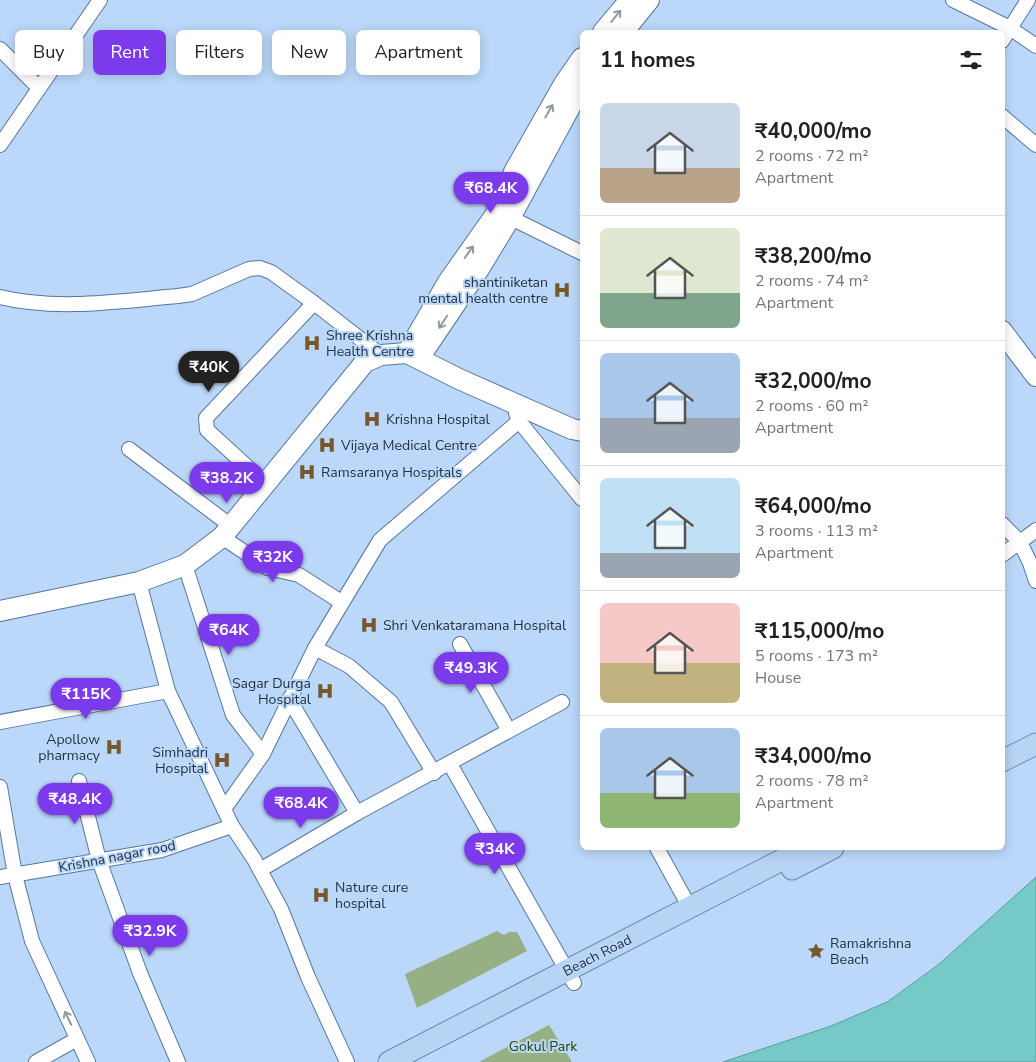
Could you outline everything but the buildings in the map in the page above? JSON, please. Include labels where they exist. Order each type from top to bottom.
[{"type":"main road","points":[[1005,746],[1036,731]]},
{"type":"main road","points":[[1005,760],[1036,744]]},
{"type":"main road","name":"Beach Road","points":[[419,1062],[690,908],[801,850]]},
{"type":"main road","name":"Beach Road","points":[[389,1062],[570,977],[829,850]]},
{"type":"street","points":[[0,145],[38,87],[100,0]]},
{"type":"street","points":[[605,30],[630,0]]},
{"type":"street","points":[[625,30],[649,0]]},
{"type":"street","points":[[953,0],[1010,28],[1036,46]]},
{"type":"street","points":[[1005,36],[1028,0]]},
{"type":"street","points":[[0,49],[38,87]]},
{"type":"street","points":[[413,355],[504,214],[574,87],[580,65]]},
{"type":"street","points":[[1005,118],[1036,144]]},
{"type":"street","points":[[504,214],[580,252]]},
{"type":"street","points":[[0,297],[34,302],[89,303],[178,296],[192,294],[249,269],[260,268],[271,272],[381,355]]},
{"type":"street","points":[[266,484],[207,430],[206,418],[314,303]]},
{"type":"street","points":[[1005,335],[1036,376]]},
{"type":"street","points":[[0,611],[139,582],[185,565],[227,532],[365,362],[381,355],[413,355],[511,403],[580,431]]},
{"type":"street","points":[[511,403],[520,421],[580,496]]},
{"type":"street","points":[[224,809],[263,754],[315,648],[380,540],[387,532],[520,421]]},
{"type":"street","points":[[130,449],[268,568],[292,572],[341,602]]},
{"type":"street","points":[[1005,527],[1020,542],[1036,581]]},
{"type":"street","points":[[1005,553],[1036,530]]},
{"type":"street","points":[[185,565],[233,715],[263,754]]},
{"type":"street","points":[[139,582],[168,691],[232,826],[260,870],[281,909],[308,977],[347,1062]]},
{"type":"street","points":[[460,644],[508,729]]},
{"type":"street","points":[[315,648],[349,666],[391,702],[434,773]]},
{"type":"street","points":[[0,722],[168,691]]},
{"type":"street","points":[[289,699],[358,813]]},
{"type":"street","points":[[260,870],[358,813],[450,764],[508,729],[562,702]]},
{"type":"street","points":[[450,764],[570,977]]},
{"type":"street","points":[[79,782],[99,860],[140,972],[178,1062]]},
{"type":"street","points":[[0,787],[15,875],[32,941],[88,1062]]},
{"type":"street","name":"Krishna nagar rood","points":[[0,877],[162,850],[232,826]]},
{"type":"street","points":[[657,850],[690,908]]},
{"type":"street","points":[[36,1062],[78,1039]]},
{"type":"green space","points":[[497,931],[504,935],[509,932],[517,932],[527,951],[417,1008],[405,974]]},
{"type":"green space","name":"Gokul Park","points":[[549,1025],[572,1062],[479,1062]]},
{"type":"shaded area","points":[[1036,877],[1036,1062],[723,1062],[831,1026],[887,1002],[938,965]]},
{"type":"place","name":"shantiniketan mental health centre","points":[[562,290]]},
{"type":"place","name":"Shree Krishna Health Centre","points":[[312,343]]},
{"type":"place","name":"Krishna Hospital","points":[[372,419]]},
{"type":"place","name":"Vijaya Medical Centre","points":[[327,445]]},
{"type":"place","name":"Ramsaranya Hospitals","points":[[307,472]]},
{"type":"place","name":"Shri Venkataramana Hospital","points":[[369,625]]},
{"type":"place","name":"Sagar Durga Hospital","points":[[325,691]]},
{"type":"place","name":"Apollow pharmacy","points":[[114,747]]},
{"type":"place","name":"Simhadri Hospital","points":[[222,760]]},
{"type":"place","name":"Nature cure hospital","points":[[321,895]]},
{"type":"place","name":"Ramakrishna Beach","points":[[816,951]]}]
